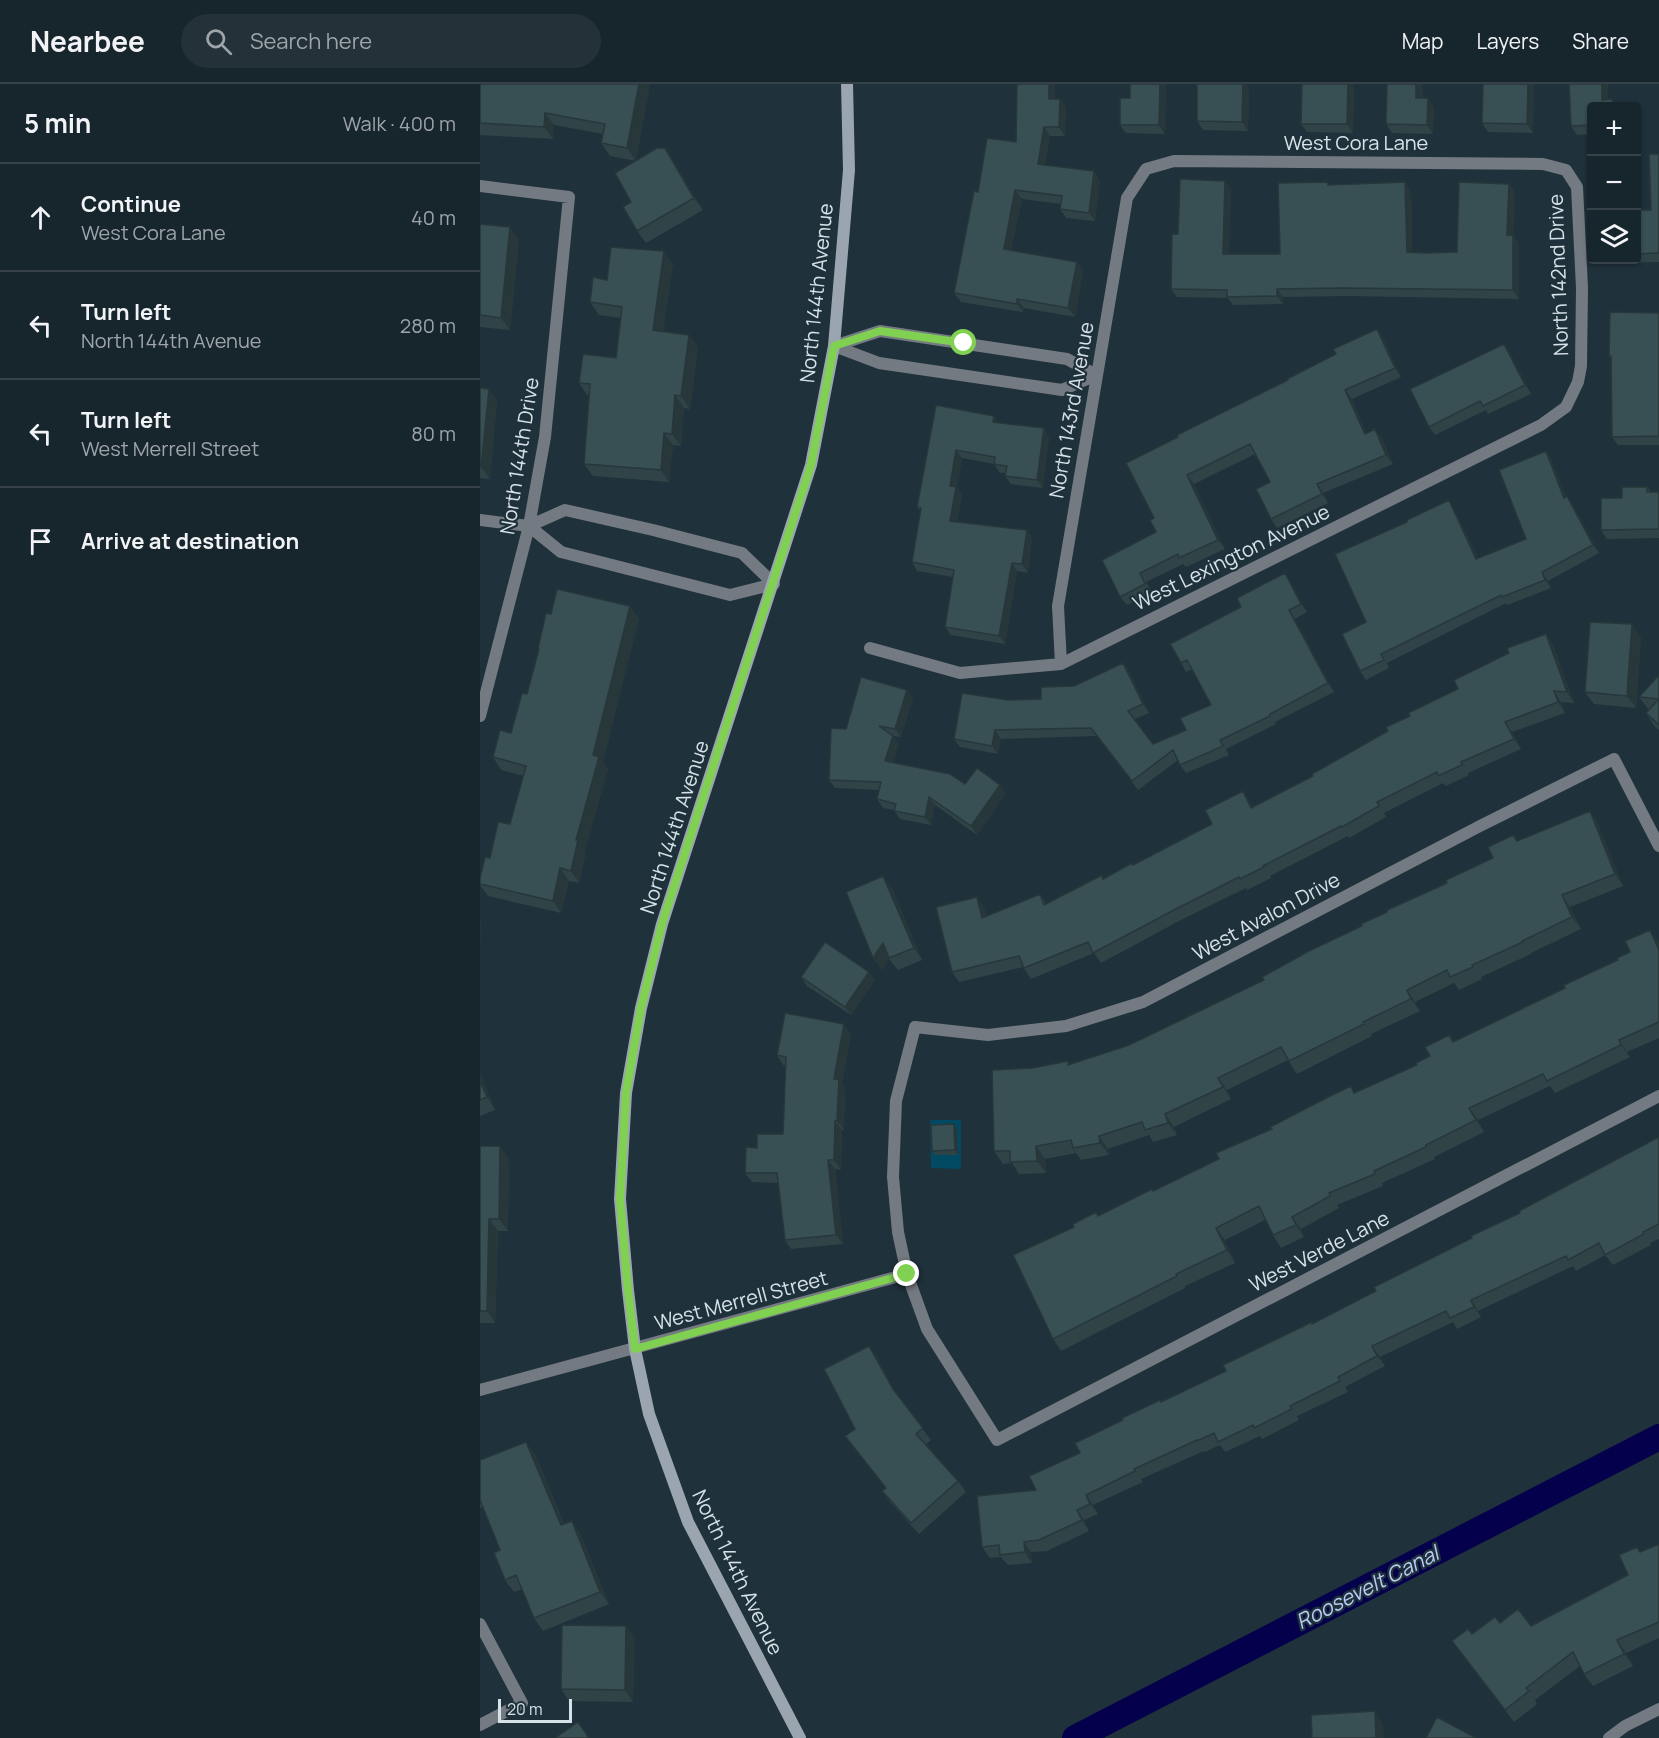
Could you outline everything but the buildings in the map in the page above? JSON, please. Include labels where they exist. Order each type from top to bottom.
[{"type":"main road","name":"North 144th Avenue","points":[[800,1738],[688,1522],[649,1414],[635,1349],[620,1199],[626,1093],[641,1008],[662,924],[811,465],[834,346],[849,170],[847,84]]},
{"type":"street","name":"West Cora Lane","points":[[1146,169],[1174,161],[1185,161],[1543,164],[1566,170]]},
{"type":"street","name":"North 143rd Avenue","points":[[1061,664],[1058,606],[1126,198],[1146,169]]},
{"type":"street","name":"North 142nd Drive","points":[[1566,170],[1577,187],[1578,198],[1582,288],[1581,366],[1578,382]]},
{"type":"street","name":"North 144th Drive","points":[[480,186],[569,197],[545,437],[529,526],[480,716]]},
{"type":"street","points":[[834,346],[880,331],[1067,359],[1096,375]]},
{"type":"street","points":[[834,346],[879,363],[1062,390],[1096,375]]},
{"type":"street","name":"West Lexington Avenue","points":[[870,648],[960,673],[1061,664],[1541,425],[1566,407],[1578,382]]},
{"type":"street","points":[[480,520],[529,526],[565,510],[742,553],[774,584]]},
{"type":"street","points":[[529,526],[561,552],[730,595],[774,584]]},
{"type":"street","name":"West Avalon Drive","points":[[907,1274],[898,1232],[893,1177],[896,1101],[915,1027],[988,1035],[1066,1026],[1143,1002],[1480,826],[1614,759],[1659,846]]},
{"type":"street","name":"West Verde Lane","points":[[907,1274],[927,1329],[997,1440],[1659,1096]]},
{"type":"street","name":"West Merrell Street","points":[[480,1390],[907,1274]]},
{"type":"street","points":[[480,1624],[522,1703],[480,1725]]},
{"type":"street","points":[[1609,1738],[1625,1726],[1659,1709]]},
{"type":"shaded area","points":[[930,1120],[961,1120],[961,1169],[931,1168]]},
{"type":"waterway","name":"Roosevelt Canal","points":[[1075,1738],[1659,1437]]},
{"type":"route","points":[[907,1274],[635,1349],[620,1199],[626,1093],[641,1008],[662,924],[811,465],[834,346],[880,331],[964,343]]}]
